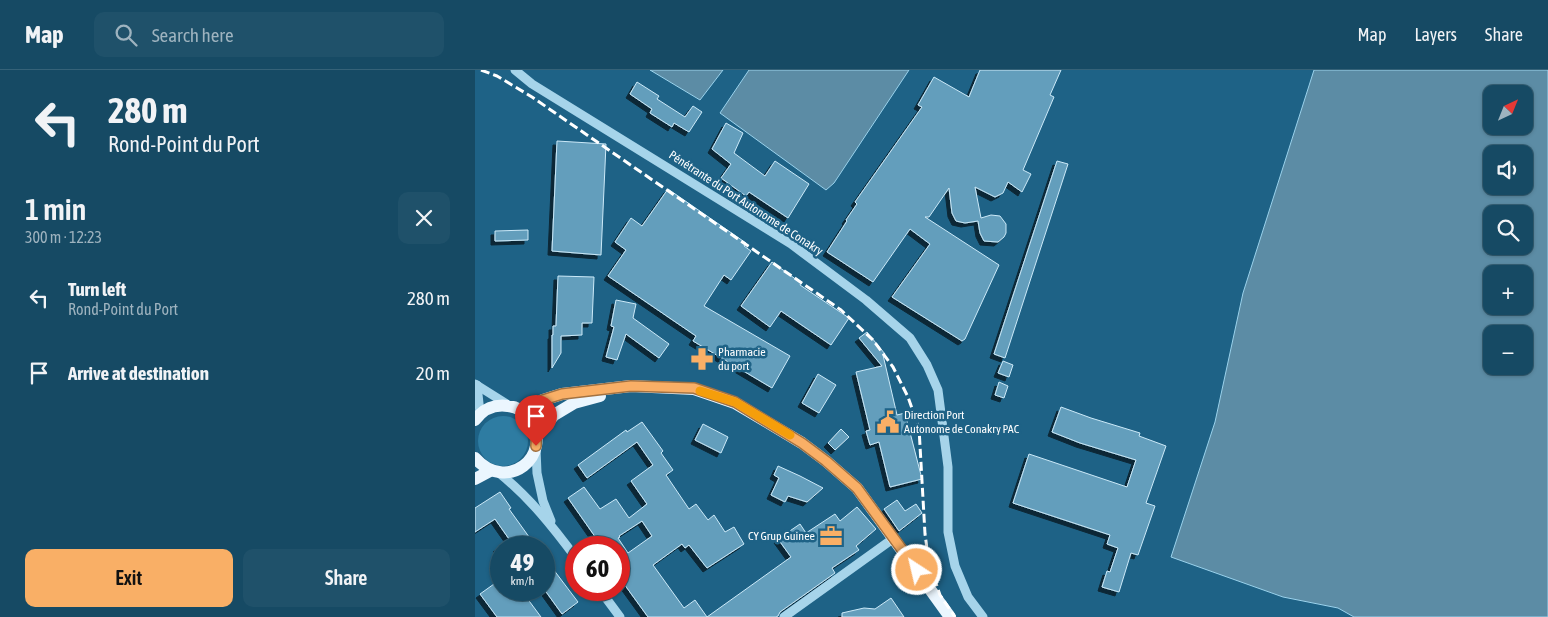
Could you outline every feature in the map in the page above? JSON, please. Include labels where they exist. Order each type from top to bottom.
[{"type":"main road","points":[[527,415],[543,400],[562,394],[631,386],[694,388],[735,402],[802,443],[857,488],[950,617]]},
{"type":"main road","points":[[536,440],[553,415],[574,403],[631,386]]},
{"type":"main road","points":[[475,458],[482,466],[495,472],[509,473],[527,464],[533,455],[536,440],[534,425],[527,415],[510,406],[494,406],[478,417]]},
{"type":"main road","points":[[475,479],[495,472]]},
{"type":"street","name":"Pénétrante du Port Autonome de Conakry","points":[[515,70],[546,93],[791,244],[866,300],[910,338],[927,365],[938,390],[948,467],[948,532],[955,566],[968,597],[983,617]]},
{"type":"street","points":[[476,384],[510,406]]},
{"type":"street","points":[[476,384],[478,417]]},
{"type":"street","points":[[536,440],[537,473],[543,501],[554,528]]},
{"type":"street","points":[[495,472],[517,487],[565,543]]},
{"type":"street","points":[[784,617],[894,538]]},
{"type":"street","points":[[608,601],[620,617]]},
{"type":"shaded area","points":[[650,70],[723,70],[700,100]]},
{"type":"shaded area","points":[[749,70],[909,70],[834,183],[826,190],[720,113]]},
{"type":"shaded area","points":[[1314,70],[1548,70],[1548,617],[1354,617],[1338,608],[1283,597],[1171,557],[1215,422],[1243,293]]},
{"type":"shaded area","points":[[503,416],[517,420],[524,427],[528,441],[524,455],[517,462],[503,466],[489,462],[482,455],[478,441],[482,427],[489,420]]},
{"type":"building","points":[[980,70],[1061,70],[1050,95],[1054,97],[1023,170],[1031,174],[1022,192],[1008,182],[1003,193],[995,197],[975,187],[981,218],[991,215],[1000,216],[1006,224],[1004,237],[998,242],[984,241],[980,233],[978,221],[965,223],[956,221],[952,213],[949,188],[929,217],[925,217],[999,265],[965,339],[962,341],[892,297],[930,244],[910,229],[873,282],[827,252],[857,204],[855,202],[922,107],[918,105],[934,77],[969,97]]},
{"type":"building","points":[[637,82],[659,96],[657,99],[685,117],[693,106],[702,112],[689,132],[674,123],[672,127],[650,113],[652,109],[630,94]]},
{"type":"building","points":[[726,123],[743,133],[734,153],[765,176],[775,161],[809,184],[788,218],[749,192],[746,196],[721,178],[731,164],[712,149]]},
{"type":"building","points":[[557,141],[606,144],[601,255],[552,251]]},
{"type":"building","points":[[1057,161],[1068,164],[1005,358],[994,354]]},
{"type":"building","points":[[668,189],[746,243],[744,246],[751,251],[731,280],[724,275],[704,306],[790,356],[772,388],[693,341],[696,336],[608,276],[626,250],[615,242],[631,218],[642,226]]},
{"type":"building","points":[[528,230],[528,240],[495,241],[495,231]]},
{"type":"building","points":[[772,262],[801,283],[800,285],[849,318],[831,345],[781,311],[770,327],[741,306]]},
{"type":"building","points":[[558,276],[594,277],[592,323],[582,323],[582,335],[561,336],[561,353],[552,368],[552,335],[553,326],[556,326]]},
{"type":"building","points":[[616,300],[636,304],[633,318],[669,344],[659,358],[626,334],[617,360],[606,357],[614,327],[611,326]]},
{"type":"building","name":"Direction Port Autonome de Conakry PAC","points":[[867,332],[885,354],[883,355],[897,415],[905,413],[922,479],[890,487],[879,442],[870,445],[866,431],[870,430],[856,372],[882,366],[859,338]]},
{"type":"building","points":[[1003,361],[1013,365],[1009,377],[998,373]]},
{"type":"building","points":[[818,374],[836,385],[819,413],[802,403]]},
{"type":"building","points":[[999,382],[1008,386],[1004,398],[995,395]]},
{"type":"building","points":[[1061,407],[1140,433],[1139,436],[1166,446],[1146,503],[1155,506],[1138,555],[1131,553],[1119,592],[1102,587],[1107,571],[1110,572],[1118,548],[1107,544],[1110,535],[1013,503],[1029,454],[1127,487],[1136,460],[1080,443],[1052,432]]},
{"type":"building","points":[[642,422],[663,451],[661,453],[673,470],[666,475],[689,509],[696,504],[708,520],[714,515],[725,532],[734,527],[744,544],[707,568],[689,545],[685,548],[682,544],[653,565],[684,608],[695,600],[707,617],[648,617],[630,592],[630,552],[652,536],[642,521],[619,536],[595,536],[568,498],[584,487],[600,509],[616,499],[629,518],[647,504],[631,481],[653,465],[637,442],[587,478],[578,465],[626,430],[627,432]]},
{"type":"building","points":[[703,424],[728,437],[721,453],[695,440]]},
{"type":"building","points":[[841,429],[849,437],[835,450],[828,443]]},
{"type":"building","points":[[778,466],[823,488],[807,502],[788,496],[785,502],[771,495],[779,478],[774,475]]},
{"type":"building","points":[[500,492],[511,508],[509,509],[528,536],[507,536],[495,519],[475,532],[475,508]]},
{"type":"building","points":[[897,500],[905,511],[916,504],[922,513],[899,531],[884,509]]},
{"type":"building","points":[[857,507],[876,529],[856,546],[859,550],[832,568],[835,573],[780,612],[778,616],[707,617],[791,557],[778,539],[800,524],[806,533],[835,514],[840,521]]},
{"type":"building","points":[[555,572],[565,585],[565,601],[578,602],[562,614],[553,601],[555,601]]},
{"type":"building","points":[[490,587],[490,601],[529,601],[541,617],[497,617],[480,594]]},
{"type":"building","points":[[891,598],[904,617],[842,617],[842,613],[864,608],[875,609]]},
{"type":"railway","points":[[481,70],[497,76],[532,97],[841,310],[873,340],[893,367],[908,397],[919,428],[925,534],[929,563],[940,595],[955,617]]},
{"type":"slow traffic","points":[[700,391],[735,402],[790,435]]},
{"type":"place","name":"Pharmacie du port","points":[[702,359]]},
{"type":"place","name":"Direction Port Autonome de Conakry PAC","points":[[888,422]]},
{"type":"place","name":"CY Grup Guinee","points":[[831,536]]},
{"type":"route","points":[[536,446],[537,435],[534,425],[527,415],[543,400],[562,394],[631,386],[694,388],[735,402],[802,443],[826,461],[857,488],[917,570]]}]
